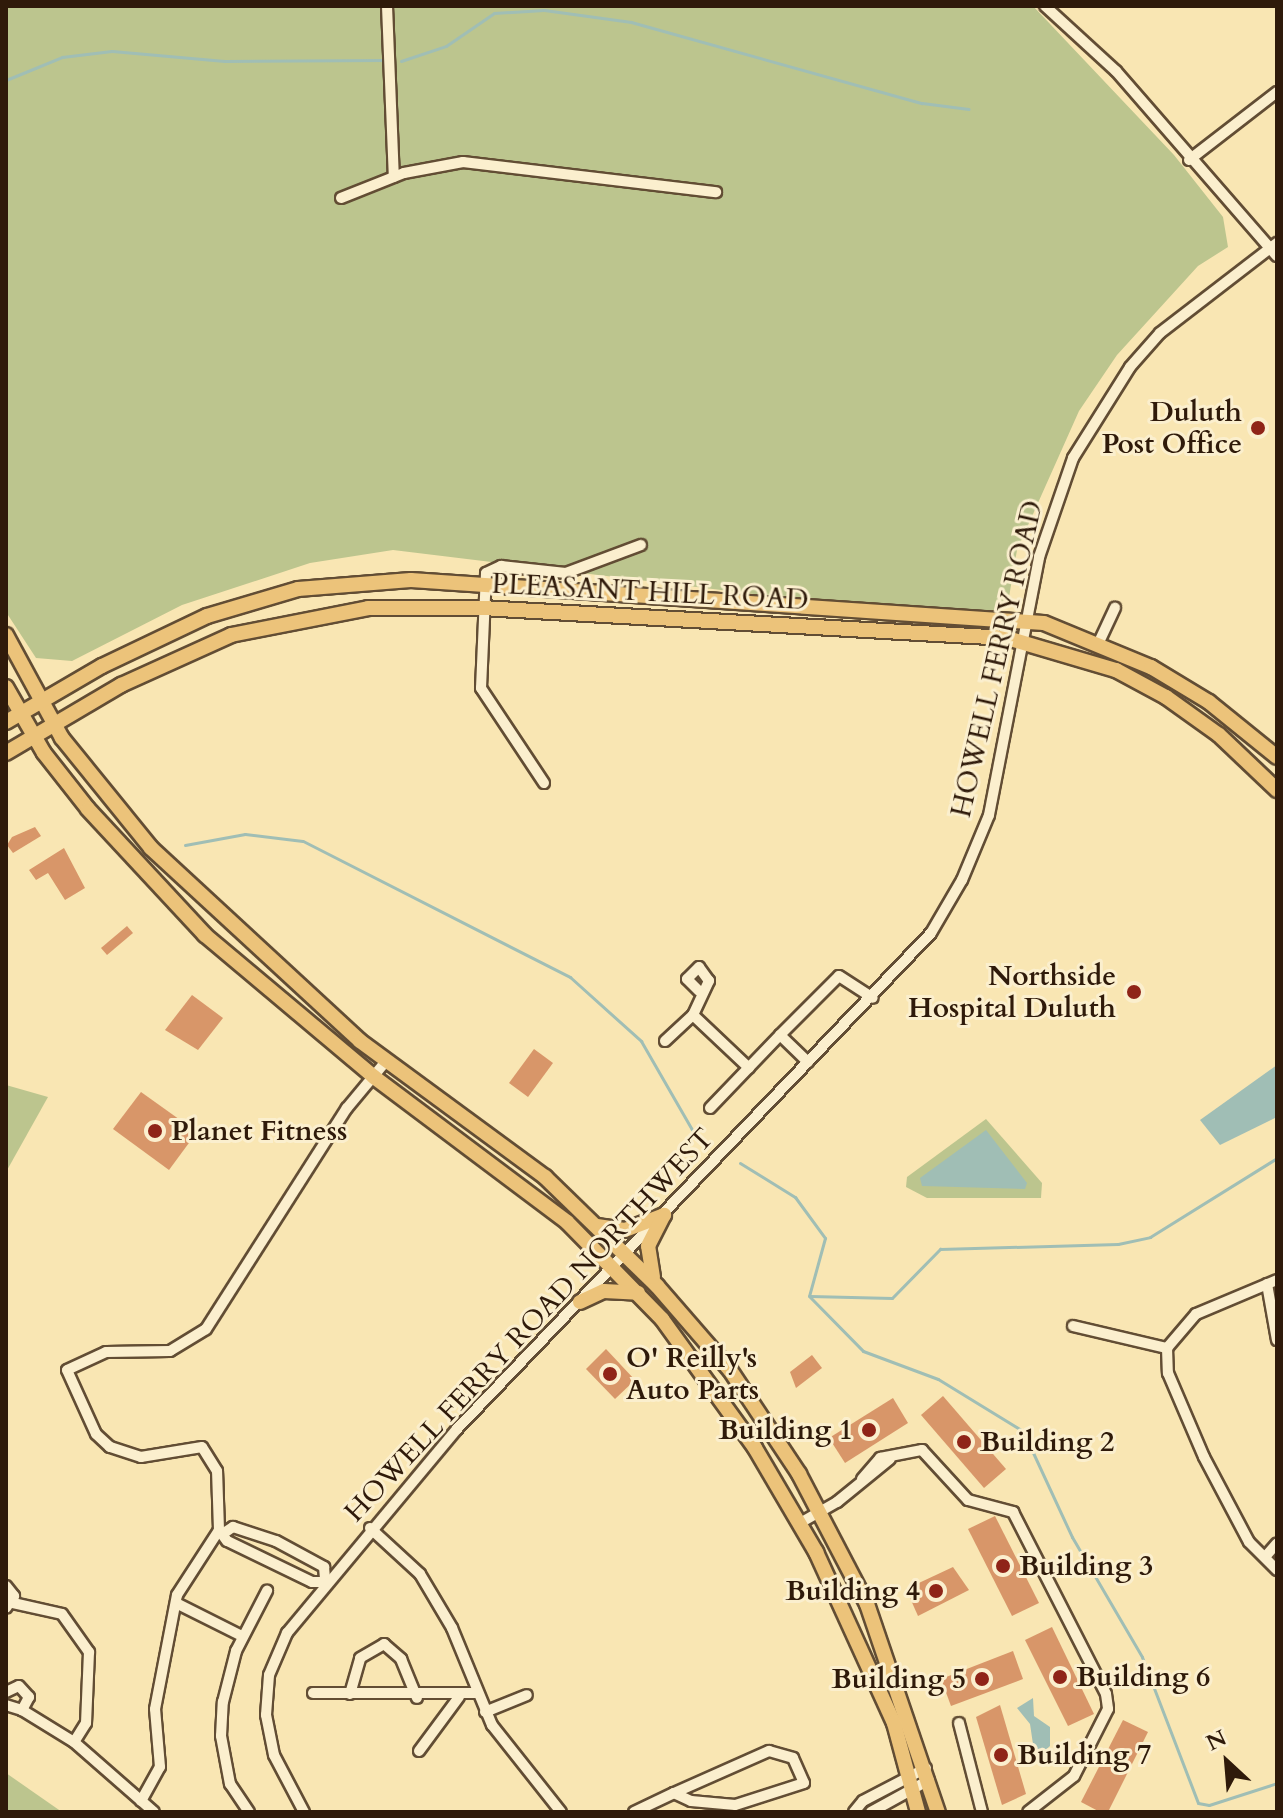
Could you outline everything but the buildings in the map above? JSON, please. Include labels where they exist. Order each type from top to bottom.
[{"type":"highway","name":"PLEASANT HILL ROAD","points":[[6,722],[42,699],[180,627],[298,589],[411,580],[1028,621],[1099,642],[1209,702],[1277,757]]},
{"type":"highway","name":"PLEASANT HILL ROAD","points":[[6,753],[164,663],[260,627],[368,608],[482,608],[1025,642],[1116,670],[1166,697],[1219,735],[1276,786]]},
{"type":"highway","points":[[6,635],[55,725],[151,848],[221,918],[387,1060],[545,1177],[657,1286],[730,1370],[821,1512],[877,1627],[928,1774],[938,1812]]},
{"type":"highway","points":[[6,687],[34,737],[88,809],[178,908],[374,1077],[525,1188],[613,1266],[638,1293],[721,1398],[800,1523],[869,1662],[918,1812]]},
{"type":"highway","points":[[597,1226],[625,1230],[664,1215]]},
{"type":"highway","points":[[657,1286],[647,1257],[664,1215]]},
{"type":"highway","points":[[580,1302],[604,1291],[638,1293]]},
{"type":"street","points":[[387,6],[394,177]]},
{"type":"street","points":[[1045,6],[1116,71],[1189,160],[1274,249]]},
{"type":"street","points":[[1189,160],[1277,92]]},
{"type":"street","points":[[341,198],[394,177],[463,162],[716,192]]},
{"type":"street","name":"HOWELL FERRY ROAD","points":[[914,955],[962,880],[985,826],[1025,642],[1039,557],[1062,485],[1130,367],[1195,301],[1274,249]]},
{"type":"street","points":[[544,783],[481,688],[484,584],[491,569],[566,573],[641,545]]},
{"type":"street","points":[[1099,642],[1115,608]]},
{"type":"street","name":"HOWELL FERRY ROAD NORTHWEST","points":[[304,1812],[274,1755],[266,1715],[269,1675],[287,1633],[370,1528],[613,1266],[914,955]]},
{"type":"street","points":[[710,1108],[839,976],[873,998]]},
{"type":"street","points":[[665,1041],[693,1015],[699,991]]},
{"type":"street","points":[[693,1015],[749,1068]]},
{"type":"street","points":[[780,1035],[808,1062]]},
{"type":"street","points":[[141,1801],[160,1767],[155,1709],[176,1603],[187,1573],[222,1532],[233,1527],[290,1548],[324,1567],[327,1581],[312,1582],[283,1563],[227,1541],[222,1532],[217,1471],[202,1447],[141,1457],[110,1447],[96,1434],[67,1370],[106,1352],[170,1351],[206,1329],[241,1267],[387,1060]]},
{"type":"street","points":[[1277,1340],[1272,1282],[1196,1314],[1167,1348],[1168,1373],[1204,1457],[1249,1542],[1273,1563],[1277,1543]]},
{"type":"street","points":[[1073,1326],[1167,1348]]},
{"type":"street","points":[[800,1523],[821,1512],[862,1479],[867,1466],[922,1450],[968,1500],[1013,1512],[1106,1694],[1108,1709],[1074,1776],[1028,1812]]},
{"type":"street","points":[[370,1528],[420,1574],[452,1628],[485,1712],[561,1812]]},
{"type":"street","points":[[283,1563],[290,1548]]},
{"type":"street","points":[[6,1586],[9,1606],[62,1614],[89,1652],[86,1723],[74,1742]]},
{"type":"street","points":[[249,1812],[230,1784],[221,1736],[242,1636],[267,1591]]},
{"type":"street","points":[[176,1603],[242,1636]]},
{"type":"street","points":[[350,1694],[360,1658],[384,1644],[401,1659],[417,1698]]},
{"type":"street","points":[[6,1692],[15,1686],[26,1690],[29,1701],[22,1710]]},
{"type":"street","points":[[313,1693],[417,1698],[459,1697],[477,1693]]},
{"type":"street","points":[[485,1712],[527,1695]]},
{"type":"street","points":[[419,1751],[459,1697]]},
{"type":"street","points":[[6,1705],[22,1710],[74,1742],[154,1812]]},
{"type":"street","points":[[959,1723],[982,1812]]},
{"type":"street","points":[[634,1812],[674,1793],[769,1751],[793,1758],[805,1776],[797,1788],[754,1802],[701,1803],[674,1793]]},
{"type":"street","points":[[854,1812],[928,1774]]},
{"type":"street","points":[[871,1812],[910,1781]]},
{"type":"green space","points":[[6,6],[1033,6],[1174,155],[1223,217],[1228,247],[1198,266],[1117,355],[1079,411],[1017,550],[1008,603],[997,611],[804,600],[393,550],[310,563],[182,605],[72,661],[36,658],[6,612]]},
{"type":"green space","points":[[6,1085],[48,1097],[6,1172]]},
{"type":"green space","points":[[986,1119],[1042,1183],[1041,1198],[927,1198],[906,1187],[907,1177]]},
{"type":"green space","points":[[6,1773],[62,1812],[6,1812]]},
{"type":"water","points":[[1277,1065],[1277,1117],[1220,1145],[1200,1120]]},
{"type":"water","points":[[986,1130],[1027,1183],[1025,1189],[922,1186],[920,1178]]},
{"type":"water","points":[[1033,1698],[1034,1716],[1050,1727],[1050,1746],[1040,1755],[1034,1751],[1030,1724],[1017,1708]]},
{"type":"waterway","points":[[401,61],[446,46],[494,13],[544,10],[631,22],[922,103],[969,109]]},
{"type":"waterway","points":[[6,80],[62,57],[112,51],[225,61],[385,60]]},
{"type":"waterway","points":[[185,845],[245,834],[303,841],[570,977],[641,1041],[698,1140]]},
{"type":"waterway","points":[[810,1296],[892,1298],[940,1249],[1118,1244],[1150,1237],[1277,1158]]},
{"type":"waterway","points":[[740,1163],[795,1197],[825,1238],[809,1296]]},
{"type":"waterway","points":[[809,1296],[863,1351],[938,1379],[1023,1431],[1072,1537],[1142,1657],[1198,1803],[1209,1805],[1277,1783]]},
{"type":"place","name":"Duluth Post Office","points":[[1258,428]]},
{"type":"place","name":"Northside Hospital Duluth","points":[[1134,992]]},
{"type":"place","name":"Planet Fitness","points":[[155,1131]]},
{"type":"place","name":"O' Reilly's Auto Parts","points":[[610,1374]]},
{"type":"place","name":"Building 1","points":[[869,1430]]},
{"type":"place","name":"Building 2","points":[[964,1442]]},
{"type":"place","name":"Building 3","points":[[1003,1566]]},
{"type":"place","name":"Building 4","points":[[936,1591]]},
{"type":"place","name":"Building 6","points":[[1060,1677]]},
{"type":"place","name":"Building 5","points":[[982,1679]]},
{"type":"place","name":"Building 7","points":[[1001,1755]]}]
